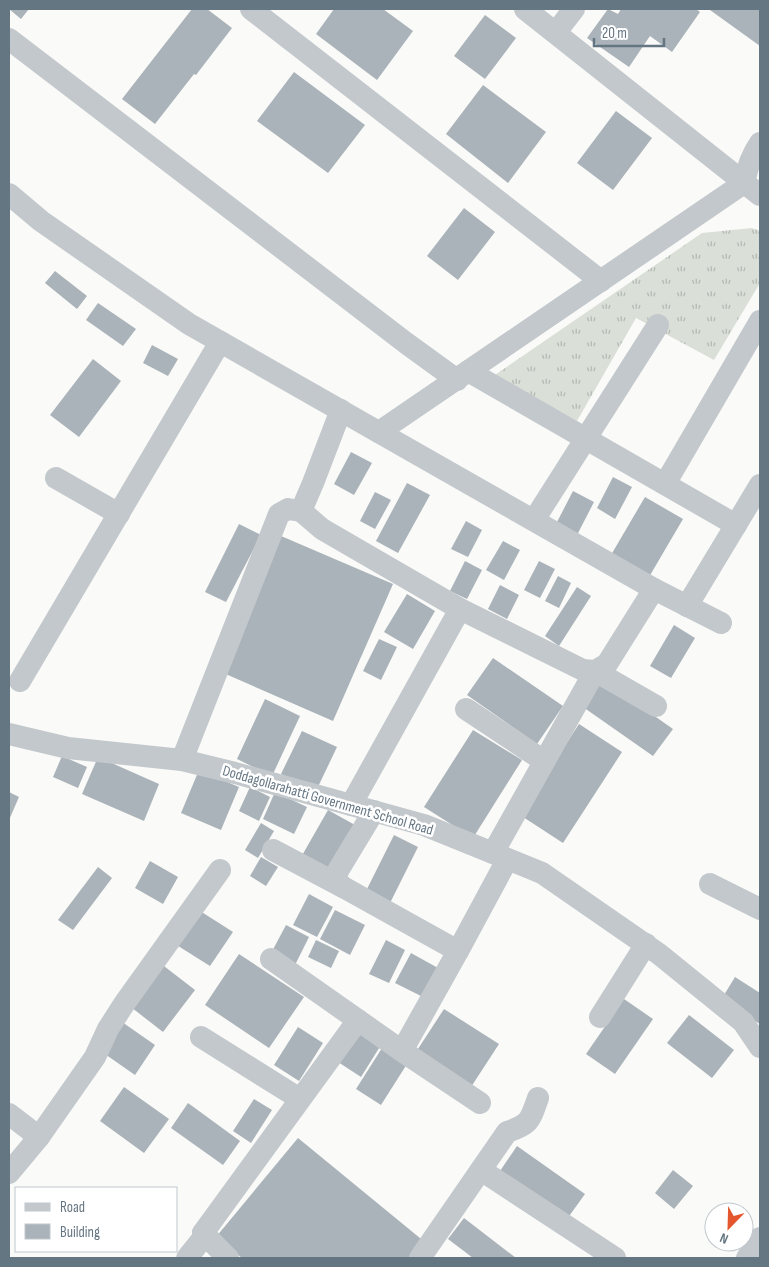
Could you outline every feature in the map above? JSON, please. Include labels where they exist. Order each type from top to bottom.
[{"type":"street","points":[[251,9],[601,280]]},
{"type":"street","points":[[525,9],[752,189]]},
{"type":"street","points":[[556,32],[574,9]]},
{"type":"street","points":[[9,39],[406,343],[462,375],[587,439],[736,525]]},
{"type":"street","points":[[752,189],[747,169],[754,152],[760,144]]},
{"type":"street","points":[[379,432],[601,280],[752,189]]},
{"type":"street","points":[[9,194],[49,227],[189,324],[654,589],[721,623]]},
{"type":"street","points":[[665,484],[760,321]]},
{"type":"street","points":[[534,520],[658,325]]},
{"type":"street","points":[[20,681],[220,342]]},
{"type":"street","points":[[301,511],[342,410]]},
{"type":"street","points":[[56,478],[119,514]]},
{"type":"street","points":[[687,606],[760,485]]},
{"type":"street","points":[[182,760],[279,514],[288,509],[301,511],[322,529],[460,609],[584,670],[595,670],[607,664],[654,589]]},
{"type":"street","points":[[351,805],[460,609]]},
{"type":"street","points":[[595,670],[656,706]]},
{"type":"street","points":[[402,1051],[458,951],[544,761],[595,670]]},
{"type":"street","points":[[466,709],[544,761]]},
{"type":"street","name":"Doddagollarahatti Government School Road","points":[[9,734],[68,748],[182,760],[424,825],[542,873],[660,954],[743,1022],[760,1047]]},
{"type":"street","points":[[343,887],[334,879],[374,811]]},
{"type":"street","points":[[273,850],[458,951]]},
{"type":"street","points":[[9,1173],[39,1137],[95,1057],[108,1029],[124,1004],[220,870]]},
{"type":"street","points":[[710,884],[760,909]]},
{"type":"street","points":[[600,1017],[646,944]]},
{"type":"street","points":[[271,959],[480,1103]]},
{"type":"street","points":[[187,1258],[203,1238],[203,1233],[358,1020]]},
{"type":"street","points":[[201,1037],[300,1099]]},
{"type":"street","points":[[420,1258],[508,1132],[520,1128],[530,1120],[538,1098]]},
{"type":"street","points":[[9,1114],[39,1137]]},
{"type":"street","points":[[481,1170],[615,1258]]},
{"type":"street","points":[[203,1233],[228,1258]]},
{"type":"street","points":[[748,1258],[760,1238]]},
{"type":"green space","points":[[752,228],[760,231],[760,283],[714,360],[636,318],[577,421],[495,375],[702,233]]},
{"type":"building","points":[[9,9],[29,9],[21,19]]},
{"type":"building","points":[[192,9],[207,9],[232,28],[155,124],[122,99]]},
{"type":"building","points":[[334,9],[383,9],[413,31],[377,80],[316,34]]},
{"type":"building","points":[[608,9],[618,14],[621,9],[696,9],[700,12],[672,52],[650,36],[629,67],[587,38]]},
{"type":"building","points":[[760,9],[760,46],[710,10]]},
{"type":"building","points":[[485,15],[516,38],[485,79],[454,56]]},
{"type":"building","points":[[294,72],[365,125],[328,173],[257,121]]},
{"type":"building","points":[[483,85],[546,132],[508,183],[446,134]]},
{"type":"building","points":[[616,111],[652,138],[613,190],[577,163]]},
{"type":"building","points":[[464,208],[495,232],[458,280],[427,256]]},
{"type":"building","points":[[55,271],[87,296],[77,309],[45,283]]},
{"type":"building","points":[[98,303],[136,329],[123,346],[86,320]]},
{"type":"building","points":[[152,345],[178,359],[168,376],[143,363]]},
{"type":"building","points":[[93,359],[121,381],[79,437],[50,415]]},
{"type":"building","points":[[351,452],[372,463],[354,495],[334,484]]},
{"type":"building","points":[[613,477],[632,487],[615,519],[597,508]]},
{"type":"building","points":[[407,483],[430,495],[398,553],[376,541]]},
{"type":"building","points":[[573,491],[594,502],[576,537],[555,526]]},
{"type":"building","points":[[375,492],[391,500],[375,529],[360,521]]},
{"type":"building","points":[[645,497],[683,519],[649,577],[611,555]]},
{"type":"building","points":[[466,521],[482,530],[468,557],[451,549]]},
{"type":"building","points":[[239,524],[261,535],[226,602],[205,592]]},
{"type":"building","points":[[281,536],[393,584],[333,721],[221,672]]},
{"type":"building","points":[[503,541],[520,550],[504,580],[486,570]]},
{"type":"building","points":[[465,561],[482,570],[467,599],[450,591]]},
{"type":"building","points":[[539,561],[555,569],[540,598],[524,590]]},
{"type":"building","points":[[558,576],[571,583],[559,608],[545,601]]},
{"type":"building","points":[[500,585],[519,595],[507,619],[488,609]]},
{"type":"building","points":[[577,587],[591,596],[559,646],[545,636]]},
{"type":"building","points":[[407,594],[435,611],[413,649],[384,632]]},
{"type":"building","points":[[674,625],[695,638],[671,678],[650,666]]},
{"type":"building","points":[[379,639],[397,647],[381,680],[363,671]]},
{"type":"building","points":[[493,658],[563,706],[537,744],[467,695]]},
{"type":"building","points":[[602,679],[673,729],[653,756],[583,707]]},
{"type":"building","points":[[265,699],[300,716],[272,776],[237,759]]},
{"type":"building","points":[[579,724],[622,752],[563,843],[520,815]]},
{"type":"building","points":[[473,730],[522,760],[473,838],[424,807]]},
{"type":"building","points":[[302,731],[337,747],[316,791],[281,774]]},
{"type":"building","points":[[62,756],[87,767],[78,788],[53,777]]},
{"type":"building","points":[[98,757],[159,784],[144,821],[82,794]]},
{"type":"building","points":[[199,770],[239,787],[221,830],[181,813]]},
{"type":"building","points":[[250,787],[270,797],[259,821],[239,811]]},
{"type":"building","points":[[9,792],[19,797],[9,820]]},
{"type":"building","points":[[275,792],[307,807],[294,834],[263,819]]},
{"type":"building","points":[[328,810],[355,825],[326,874],[300,859]]},
{"type":"building","points":[[261,823],[274,831],[258,858],[245,850]]},
{"type":"building","points":[[394,835],[418,847],[389,905],[365,893]]},
{"type":"building","points":[[261,857],[278,867],[266,886],[250,876]]},
{"type":"building","points":[[150,861],[178,877],[163,904],[135,888]]},
{"type":"building","points":[[98,867],[112,878],[73,930],[58,920]]},
{"type":"building","points":[[309,894],[333,907],[317,937],[293,925]]},
{"type":"building","points":[[197,909],[233,932],[210,966],[175,944]]},
{"type":"building","points":[[335,910],[365,925],[350,955],[320,939]]},
{"type":"building","points":[[286,925],[309,937],[293,969],[269,957]]},
{"type":"building","points":[[316,940],[339,951],[331,968],[308,957]]},
{"type":"building","points":[[386,940],[405,950],[389,983],[369,974]]},
{"type":"building","points":[[411,953],[438,968],[423,997],[395,983]]},
{"type":"building","points":[[239,954],[304,997],[269,1048],[205,1005]]},
{"type":"building","points":[[160,963],[195,990],[163,1032],[127,1004]]},
{"type":"building","points":[[735,977],[760,993],[760,1024],[721,1000]]},
{"type":"building","points":[[624,999],[653,1019],[615,1074],[586,1054]]},
{"type":"building","points":[[444,1009],[499,1044],[471,1087],[416,1052]]},
{"type":"building","points":[[689,1015],[734,1050],[712,1078],[667,1043]]},
{"type":"building","points":[[122,1022],[155,1045],[135,1075],[102,1052]]},
{"type":"building","points":[[298,1027],[323,1043],[299,1081],[274,1065]]},
{"type":"building","points":[[355,1028],[381,1045],[361,1077],[335,1060]]},
{"type":"building","points":[[382,1048],[407,1064],[381,1105],[356,1089]]},
{"type":"building","points":[[124,1087],[169,1119],[144,1153],[100,1121]]},
{"type":"building","points":[[254,1099],[272,1110],[251,1143],[233,1131]]},
{"type":"building","points":[[188,1103],[240,1141],[223,1165],[171,1128]]},
{"type":"building","points":[[298,1138],[426,1243],[414,1258],[242,1258],[216,1237]]},
{"type":"building","points":[[517,1146],[585,1194],[567,1219],[500,1171]]},
{"type":"building","points":[[673,1170],[693,1186],[674,1209],[655,1193]]},
{"type":"building","points":[[464,1218],[516,1258],[473,1258],[448,1239]]}]
